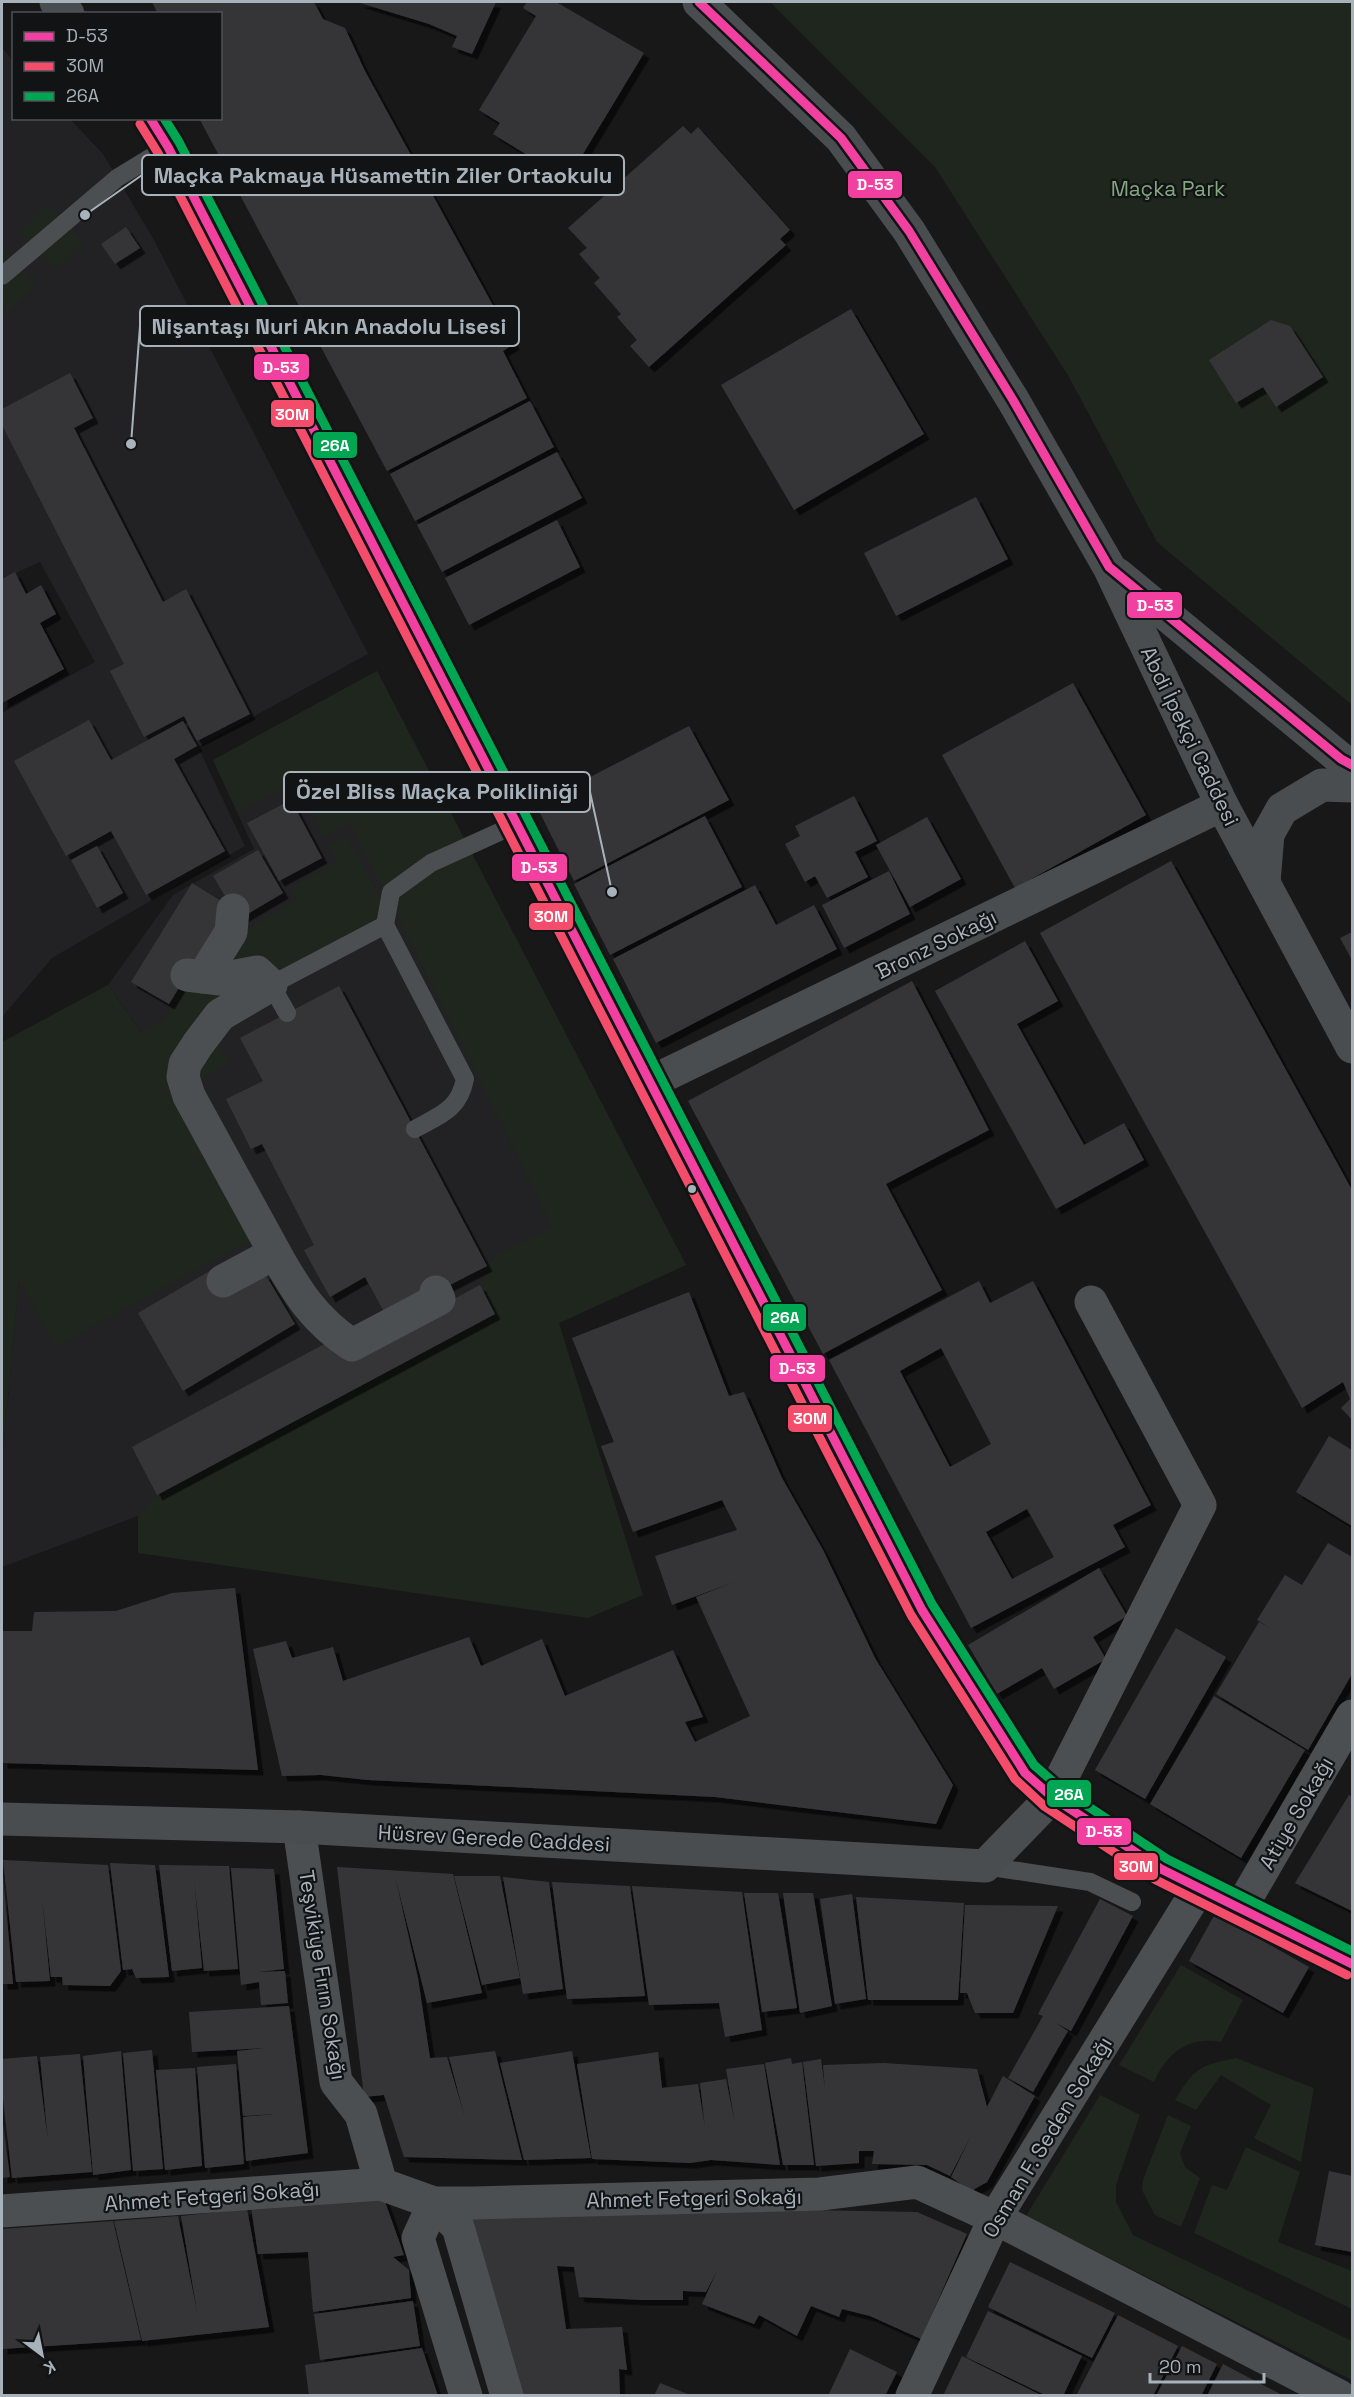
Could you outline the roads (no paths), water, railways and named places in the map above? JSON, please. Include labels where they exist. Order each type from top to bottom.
[{"type":"street","name":"Abdi İpekçi Caddesi","points":[[699,2],[841,138],[909,231],[1013,400],[1109,567],[1222,805],[1353,1047]]},
{"type":"street","points":[[151,120],[168,147],[922,1610],[1025,1773],[1052,1797],[1161,1869],[1353,1964]]},
{"type":"street","points":[[1109,567],[1341,759],[1353,765]]},
{"type":"street","points":[[1264,882],[1268,834],[1282,809],[1322,785],[1353,786]]},
{"type":"street","name":"Bronz Sokağı","points":[[649,1083],[1222,805]]},
{"type":"street","points":[[213,946],[220,979],[257,972],[271,985],[220,1015],[185,1064],[183,1077],[189,1096],[275,1253],[288,1294],[354,1348],[433,1302]]},
{"type":"street","points":[[222,1281],[275,1253]]},
{"type":"street","points":[[985,1866],[1052,1797],[1200,1504],[1091,1302]]},
{"type":"street","name":"Atiye Sokağı","points":[[1240,1909],[1353,1716]]},
{"type":"street","name":"Hüsrev Gerede Caddesi","points":[[2,1819],[299,1827],[985,1866]]},
{"type":"street","name":"Teşvikiye Fırın Sokağı","points":[[299,1827],[336,2082],[362,2114],[381,2184]]},
{"type":"street","name":"Osman F. Seden Sokağı","points":[[912,2396],[995,2218],[1199,1888]]},
{"type":"street","name":"Ahmet Fetgeri Sokağı","points":[[2,2211],[381,2184],[434,2203],[820,2194],[917,2182],[995,2218],[1339,2395]]},
{"type":"street","points":[[466,2396],[418,2238],[434,2203],[458,2227],[507,2396]]},
{"type":"lane","points":[[2,276],[117,178],[168,147]]},
{"type":"lane","points":[[414,1129],[448,1110],[461,1096],[465,1079],[385,925],[392,892],[431,863],[517,824]]},
{"type":"lane","points":[[287,1013],[271,985],[385,925]]},
{"type":"lane","name":"Hüsrev Gerede Caddesi","points":[[985,1866],[1089,1882],[1132,1902]]},
{"type":"place","name":"Maçka Pakmaya Hüsamettin Ziler Ortaokulu","points":[[85,215]]},
{"type":"place","name":"Nişantaşı Nuri Akın Anadolu Lisesi","points":[[131,444]]},
{"type":"place","name":"Özel Bliss Maçka Polikliniği","points":[[612,892]]},
{"type":"park label","name":"Maçka Park","points":[[1168,188]]}]
